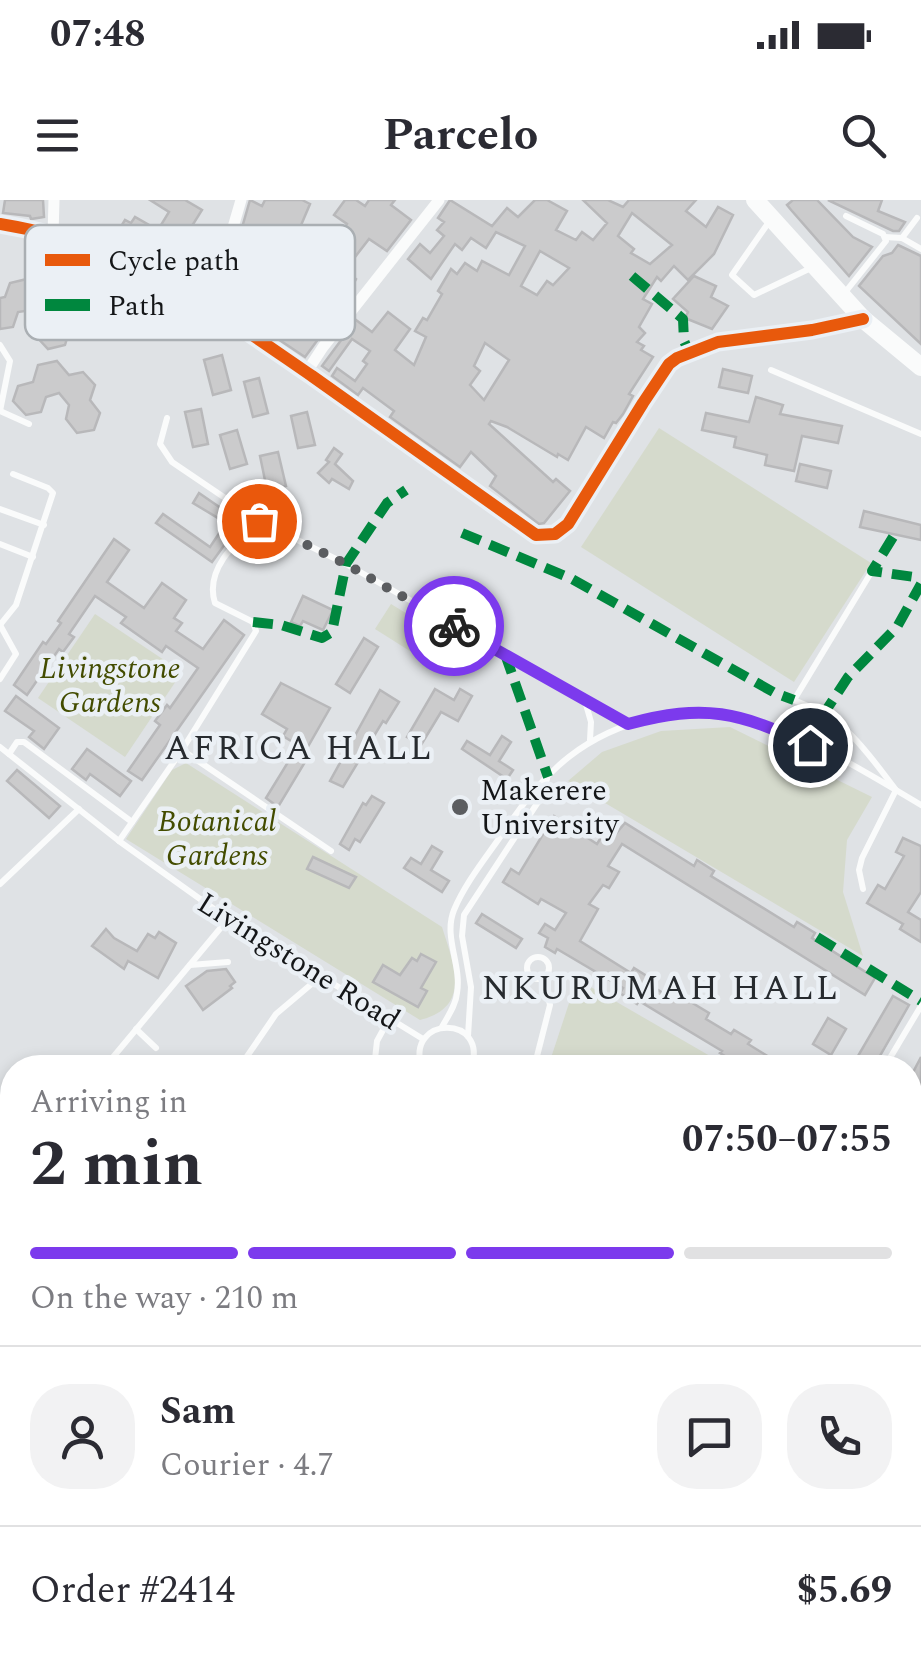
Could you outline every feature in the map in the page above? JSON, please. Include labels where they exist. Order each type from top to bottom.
[{"type":"main road","points":[[755,200],[863,319],[921,367]]},
{"type":"street","points":[[53,225],[54,200]]},
{"type":"street","points":[[234,225],[241,200]]},
{"type":"street","points":[[355,306],[439,200]]},
{"type":"street","points":[[259,340],[536,535],[548,535],[562,530],[582,505],[668,364],[718,342],[863,319]]},
{"type":"street","points":[[306,373],[328,340]]},
{"type":"lane","points":[[846,216],[885,237],[902,238],[921,250]]},
{"type":"lane","points":[[771,218],[732,275],[754,296],[815,266]]},
{"type":"lane","points":[[902,238],[917,218]]},
{"type":"lane","points":[[842,296],[883,246],[885,237]]},
{"type":"lane","points":[[0,345],[10,361],[0,411],[29,424]]},
{"type":"lane","points":[[771,370],[921,434]]},
{"type":"lane","points":[[167,418],[160,444],[172,462],[259,521],[346,564],[628,724]]},
{"type":"lane","points":[[0,680],[16,656],[0,625],[16,605],[53,493],[13,474]]},
{"type":"lane","points":[[0,509],[44,525]]},
{"type":"lane","points":[[118,841],[182,750],[256,631],[253,622],[215,602],[212,590],[230,547],[259,521]]},
{"type":"lane","points":[[0,544],[33,557]]},
{"type":"lane","points":[[872,571],[794,700],[825,712],[853,734],[896,790]]},
{"type":"lane","points":[[585,700],[591,722],[590,740]]},
{"type":"lane","points":[[420,1055],[424,1040],[442,1027],[457,995],[450,929],[455,907],[523,804],[573,751],[590,740],[628,724],[680,711],[722,712],[848,762],[921,805]]},
{"type":"lane","points":[[8,754],[18,741],[24,742],[132,822]]},
{"type":"lane","name":"Livingstone Road","points":[[0,747],[118,841],[228,919],[424,1040]]},
{"type":"lane","points":[[182,750],[330,851]]},
{"type":"lane","points":[[474,1055],[468,1036],[471,987],[462,936],[464,915],[540,800],[548,778]]},
{"type":"lane","points":[[863,889],[859,870],[862,858],[896,790]]},
{"type":"lane","points":[[0,884],[79,808]]},
{"type":"lane","points":[[115,1055],[228,919]]},
{"type":"lane","points":[[190,965],[228,962]]},
{"type":"lane","points":[[248,1055],[276,1014],[321,976]]},
{"type":"lane","points":[[537,1055],[550,1005],[544,978]]},
{"type":"lane","points":[[892,1055],[921,1006]]},
{"type":"lane","points":[[375,1055],[376,1041],[389,1019]]},
{"type":"lane","points":[[442,1027],[457,1029],[468,1036]]},
{"type":"lane","points":[[136,1029],[156,1048]]},
{"type":"green space","points":[[659,428],[871,563],[794,682],[581,547]]},
{"type":"green space","points":[[391,604],[448,639],[432,665],[375,629]]},
{"type":"green space","name":"Livingstone Gardens","points":[[95,614],[182,672],[125,757],[38,698]]},
{"type":"green space","points":[[730,727],[872,797],[847,840],[843,892],[863,956],[568,781],[602,752],[661,731]]},
{"type":"green space","name":"Botanical Gardens","points":[[186,763],[442,927],[455,983],[447,1005],[420,1020],[126,839],[172,770]]},
{"type":"green space","points":[[577,979],[708,1055],[552,1055]]},
{"type":"building","points":[[5,200],[43,200],[44,217],[31,219],[3,213]]},
{"type":"building","points":[[150,200],[185,200],[202,210],[193,225],[161,225],[169,212]]},
{"type":"building","points":[[250,200],[262,206],[265,200],[302,200],[310,204],[301,225],[243,225]]},
{"type":"building","points":[[345,200],[356,200],[365,206],[369,200],[395,200],[391,205],[411,220],[387,251],[369,239],[355,257],[355,225],[346,225],[334,215]]},
{"type":"building","points":[[450,200],[492,226],[507,208],[518,217],[535,200],[547,200],[567,211],[556,230],[576,240],[582,232],[593,240],[607,223],[583,200],[608,200],[623,207],[629,200],[696,200],[686,211],[706,227],[718,207],[733,215],[714,254],[688,280],[674,266],[661,281],[657,277],[643,299],[652,304],[639,327],[645,333],[637,342],[644,346],[641,350],[653,357],[629,394],[633,396],[623,414],[604,438],[586,427],[568,460],[507,427],[491,421],[489,424],[553,482],[556,479],[570,491],[544,523],[539,524],[490,486],[496,476],[471,452],[460,467],[390,417],[394,411],[363,388],[358,395],[332,376],[337,368],[355,381],[367,364],[363,361],[370,351],[354,340],[355,321],[372,332],[388,312],[410,329],[395,350],[414,365],[426,337],[415,331],[423,318],[427,320],[451,269],[457,274],[465,263],[477,271],[482,261],[509,275],[525,246],[496,232],[486,248],[471,238],[462,250],[455,244],[431,279],[408,259],[420,244],[430,253],[444,236],[437,230],[444,222],[438,218]],"holes":[[[632,213],[672,245],[650,264],[631,253],[634,249],[618,236]],[[540,251],[569,268],[553,285],[547,281],[537,295],[521,286]],[[485,343],[509,360],[484,400],[470,385],[480,371],[474,366]]]},
{"type":"building","points":[[793,200],[817,200],[853,237],[872,247],[849,276],[787,205]]},
{"type":"building","points":[[828,200],[882,200],[878,211],[905,222],[899,231],[893,231]]},
{"type":"building","points":[[135,217],[149,225],[122,225],[125,220],[131,223]]},
{"type":"building","points":[[898,245],[921,256],[921,344],[859,286],[883,256]]},
{"type":"building","points":[[694,276],[716,286],[711,297],[728,306],[712,329],[685,318],[688,312],[673,299]]},
{"type":"building","points":[[25,279],[25,311],[18,312],[13,327],[0,329],[0,298],[5,297],[10,283]]},
{"type":"building","points":[[40,340],[66,340],[65,345],[48,349]]},
{"type":"building","points":[[280,340],[318,340],[305,357]]},
{"type":"building","points":[[341,340],[351,340],[329,371],[322,366]]},
{"type":"building","points":[[222,355],[231,390],[213,395],[204,360]]},
{"type":"building","points":[[57,361],[69,375],[83,372],[95,385],[90,400],[100,413],[94,430],[77,433],[66,419],[69,405],[59,393],[46,397],[41,412],[26,415],[13,401],[18,386],[33,382],[38,365]]},
{"type":"building","points":[[723,369],[752,376],[748,393],[719,387]]},
{"type":"building","points":[[259,378],[268,413],[253,417],[244,382]]},
{"type":"building","points":[[756,397],[783,405],[780,414],[842,426],[838,443],[802,436],[794,471],[765,465],[767,455],[734,447],[736,437],[702,430],[706,413],[749,422]]},
{"type":"building","points":[[201,409],[208,444],[193,447],[185,412]]},
{"type":"building","points":[[307,412],[315,445],[298,448],[291,416]]},
{"type":"building","points":[[237,430],[247,464],[230,469],[220,435]]},
{"type":"building","points":[[334,448],[342,454],[335,464],[353,481],[349,489],[332,479],[329,483],[318,473],[329,462],[326,460]]},
{"type":"building","points":[[278,452],[286,486],[267,490],[260,456]]},
{"type":"building","points":[[800,464],[831,471],[827,488],[796,481]]},
{"type":"building","points":[[199,493],[241,522],[212,562],[156,523],[163,514],[210,547],[226,523],[193,503]]},
{"type":"building","points":[[864,511],[921,525],[921,540],[860,527]]},
{"type":"building","points":[[114,539],[129,550],[107,582],[144,608],[162,583],[186,600],[174,618],[182,623],[176,631],[203,649],[224,620],[244,635],[142,780],[128,771],[160,725],[155,721],[167,705],[170,708],[198,668],[166,646],[162,652],[121,623],[126,617],[95,596],[69,634],[74,637],[63,652],[59,649],[27,695],[14,685],[61,623],[58,621]]},
{"type":"building","points":[[303,596],[333,610],[323,630],[303,621],[300,626],[291,622]]},
{"type":"building","points":[[364,638],[378,647],[350,693],[336,684]]},
{"type":"building","points":[[281,683],[330,708],[306,750],[283,736],[287,729],[262,714]]},
{"type":"building","points":[[435,689],[454,700],[460,689],[472,696],[458,721],[441,712],[421,745],[407,737]]},
{"type":"building","points":[[380,690],[399,702],[343,787],[330,781]]},
{"type":"building","points":[[16,696],[59,728],[44,749],[29,737],[34,731],[5,711]]},
{"type":"building","points":[[502,736],[511,742],[499,761],[513,770],[507,779],[462,749],[467,741],[490,755]]},
{"type":"building","points":[[87,749],[131,781],[120,796],[90,774],[86,780],[72,769]]},
{"type":"building","points":[[293,754],[305,762],[278,807],[266,798]]},
{"type":"building","points":[[17,770],[60,806],[49,818],[7,781]]},
{"type":"building","points":[[372,796],[384,803],[360,842],[355,839],[349,850],[340,844],[363,803],[366,805]]},
{"type":"building","points":[[554,816],[597,844],[605,831],[614,836],[625,823],[694,866],[697,860],[714,871],[711,876],[794,927],[797,922],[815,933],[812,938],[875,978],[865,995],[622,844],[608,866],[619,872],[609,888],[603,885],[589,904],[598,909],[580,941],[631,973],[634,968],[653,980],[650,985],[676,1001],[679,995],[709,1013],[706,1019],[731,1034],[734,1030],[751,1040],[748,1044],[766,1055],[723,1055],[620,993],[623,988],[557,949],[555,953],[545,947],[548,938],[539,933],[545,924],[555,930],[566,913],[541,899],[538,904],[503,882],[511,869],[519,874]]},
{"type":"building","points":[[903,838],[921,846],[921,892],[908,912],[921,920],[921,942],[900,929],[903,924],[867,903],[878,885],[885,889],[904,856],[896,852]]},
{"type":"building","points":[[432,846],[442,852],[431,870],[449,881],[442,892],[404,868],[411,858],[421,864]]},
{"type":"building","points":[[313,857],[356,877],[349,888],[307,869]]},
{"type":"building","points":[[482,914],[522,939],[516,948],[476,923]]},
{"type":"building","points":[[106,929],[137,951],[148,934],[155,938],[159,932],[176,943],[158,978],[128,961],[124,969],[92,946]]},
{"type":"building","points":[[421,954],[436,962],[421,988],[427,991],[418,1007],[373,982],[383,965],[400,975],[412,958],[417,961]]},
{"type":"building","points":[[226,969],[235,982],[232,988],[203,1010],[186,986],[207,971]]},
{"type":"building","points":[[893,996],[909,1005],[880,1055],[859,1055]]},
{"type":"building","points":[[828,1018],[846,1029],[831,1055],[813,1044]]},
{"type":"marked path","points":[[632,276],[683,319],[689,352]]},
{"type":"marked path","points":[[253,622],[281,625],[322,638],[332,632],[346,564],[387,503],[406,490]]},
{"type":"marked path","points":[[462,533],[572,579],[794,700]]},
{"type":"marked path","points":[[893,537],[872,571],[921,578]]},
{"type":"marked path","points":[[810,745],[825,712],[848,677],[897,627],[921,584]]},
{"type":"marked path","points":[[505,654],[548,777]]},
{"type":"marked path","points":[[817,937],[921,1001]]},
{"type":"cycle path","points":[[0,224],[25,229]]},
{"type":"cycle path","points":[[259,340],[536,535],[555,534],[568,524],[643,403],[677,358],[718,342],[863,319]]},
{"type":"way so far","points":[[259,521],[346,564],[454,626]]},
{"type":"place","name":"Makerere University","points":[[460,807]]},
{"type":"district","name":"AFRICA HALL","points":[[299,747]]},
{"type":"district","name":"NKURUMAH HALL","points":[[661,987]]},
{"type":"route","points":[[454,626],[628,724],[680,711],[722,712],[810,745]]}]
